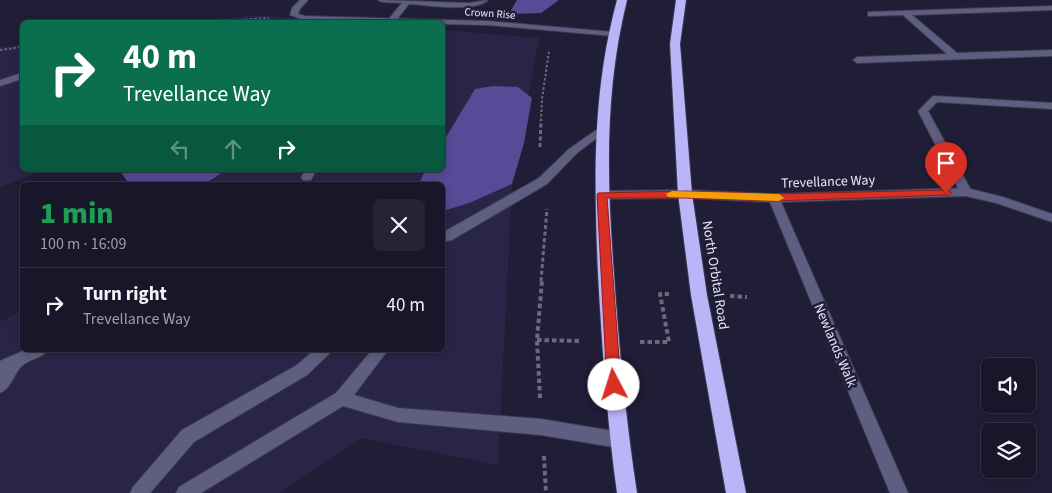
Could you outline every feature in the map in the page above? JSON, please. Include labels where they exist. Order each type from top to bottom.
[{"type":"highway","points":[[622,0],[613,34],[602,129],[602,195],[610,341],[619,440],[627,493]]},
{"type":"highway","name":"North Orbital Road","points":[[681,0],[675,44],[685,194],[699,296],[736,493]]},
{"type":"street","points":[[294,15],[296,8],[304,0]]},
{"type":"street","points":[[382,0],[469,5],[478,4],[484,0]]},
{"type":"street","points":[[392,20],[407,2]]},
{"type":"street","points":[[871,14],[1052,8]]},
{"type":"street","points":[[905,13],[955,56]]},
{"type":"street","name":"Crown Rise","points":[[294,15],[304,18],[392,20]]},
{"type":"street","name":"Crown Rise","points":[[445,22],[486,23],[613,34]]},
{"type":"street","points":[[857,60],[1052,53]]},
{"type":"street","points":[[0,83],[20,77]]},
{"type":"street","points":[[966,192],[923,111],[935,99],[1052,106]]},
{"type":"street","points":[[445,238],[511,202],[543,182],[573,151],[602,129]]},
{"type":"street","name":"Trevellance Way","points":[[602,195],[685,194],[774,198],[966,192],[999,200],[1052,218]]},
{"type":"street","name":"Newlands Walk","points":[[774,198],[899,493]]},
{"type":"street","points":[[0,368],[36,352]]},
{"type":"street","points":[[139,493],[188,436],[302,370],[322,352]]},
{"type":"street","points":[[185,493],[342,398],[378,352]]},
{"type":"street","points":[[0,386],[18,360]]},
{"type":"street","points":[[342,398],[398,415],[541,428],[619,440]]},
{"type":"path","points":[[230,20],[294,15]]},
{"type":"path","points":[[546,493],[537,340],[547,200],[539,168],[542,100],[553,29]]},
{"type":"path","points":[[0,50],[20,47]]},
{"type":"path","points":[[537,340],[669,342],[660,294],[747,297]]},
{"type":"shaded area","points":[[517,0],[559,0],[541,13],[509,14]]},
{"type":"shaded area","points":[[256,15],[321,20],[207,20]]},
{"type":"shaded area","points":[[445,30],[539,38],[512,184],[498,465],[361,438],[279,493],[0,493],[0,322],[20,312],[20,352],[445,352],[445,182],[170,182],[163,172],[445,172]]},
{"type":"shaded area","points":[[20,44],[20,172],[41,172],[0,187],[0,47]]},
{"type":"shaded area","points":[[493,86],[518,87],[532,98],[524,143],[512,184],[469,203],[445,210],[445,182],[420,182],[424,172],[445,172],[445,139],[475,89]]},
{"type":"shaded area","points":[[123,172],[221,172],[205,182],[128,182],[122,174]]},
{"type":"slow traffic","points":[[672,194],[779,198]]},
{"type":"route","points":[[614,385],[602,195],[685,194],[774,198],[946,193]]}]
